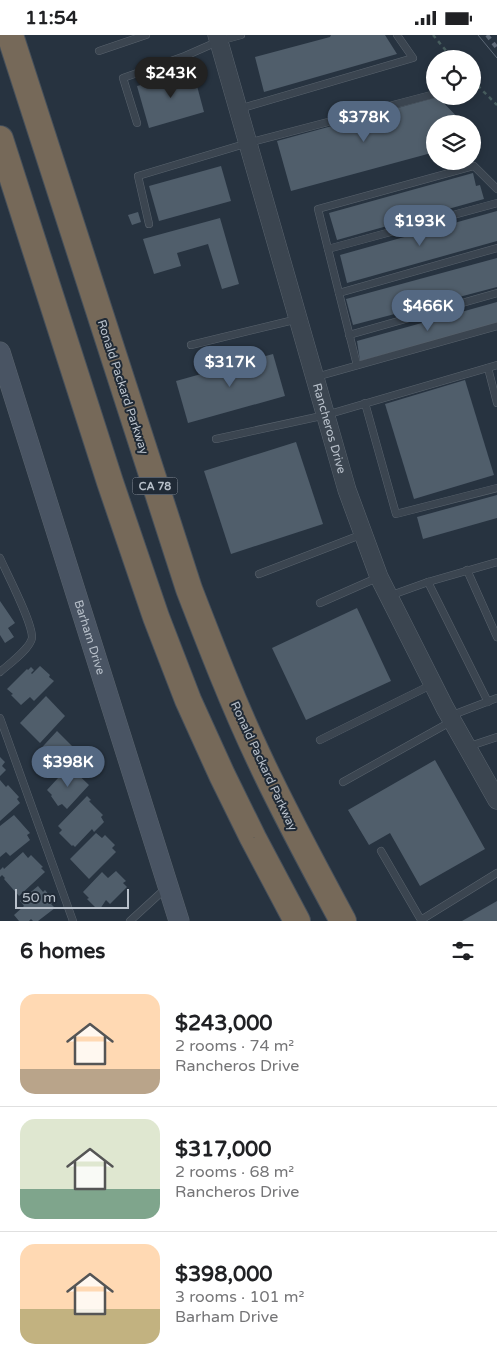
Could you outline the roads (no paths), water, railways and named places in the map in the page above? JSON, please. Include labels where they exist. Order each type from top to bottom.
[{"type":"highway","name":"Ronald Packard Parkway","points":[[10,35],[189,589],[223,677],[259,759],[295,833],[343,921]]},
{"type":"highway","name":"CA 78","points":[[0,139],[110,481],[156,617],[188,700],[222,775],[252,838],[297,921]]},
{"type":"main road","name":"Barham Drive","points":[[0,352],[5,385],[179,921]]},
{"type":"street","name":"Rancheros Drive","points":[[218,38],[348,490],[379,577],[451,719],[497,800]]},
{"type":"lane","points":[[98,51],[146,35]]},
{"type":"lane","points":[[137,123],[123,78],[185,56],[218,38],[241,35]]},
{"type":"lane","points":[[239,109],[413,58],[397,35]]},
{"type":"lane","points":[[149,224],[138,177],[248,143],[426,96]]},
{"type":"lane","points":[[357,365],[318,209],[474,166],[497,189]]},
{"type":"lane","points":[[328,249],[497,203]]},
{"type":"lane","points":[[339,293],[497,247]]},
{"type":"lane","points":[[349,335],[497,293]]},
{"type":"lane","points":[[191,345],[299,319]]},
{"type":"lane","points":[[315,377],[497,326]]},
{"type":"lane","points":[[216,439],[326,415],[497,365]]},
{"type":"lane","points":[[488,368],[497,403]]},
{"type":"lane","points":[[365,403],[396,514],[497,487]]},
{"type":"lane","points":[[260,574],[363,533]]},
{"type":"lane","points":[[0,558],[30,623],[32,639],[25,650],[0,672]]},
{"type":"lane","points":[[389,596],[428,582],[497,562]]},
{"type":"lane","points":[[467,570],[497,637]]},
{"type":"lane","points":[[320,603],[379,577]]},
{"type":"lane","points":[[428,582],[488,702]]},
{"type":"lane","points":[[320,740],[433,684]]},
{"type":"lane","points":[[343,782],[451,719],[497,698]]},
{"type":"lane","points":[[0,718],[73,921]]},
{"type":"lane","points":[[467,747],[497,737]]},
{"type":"lane","points":[[381,851],[421,920],[497,873]]},
{"type":"lane","points":[[130,921],[167,887]]},
{"type":"tram line","points":[[478,35],[497,58]]},
{"type":"railway","points":[[487,35],[497,48]]}]
